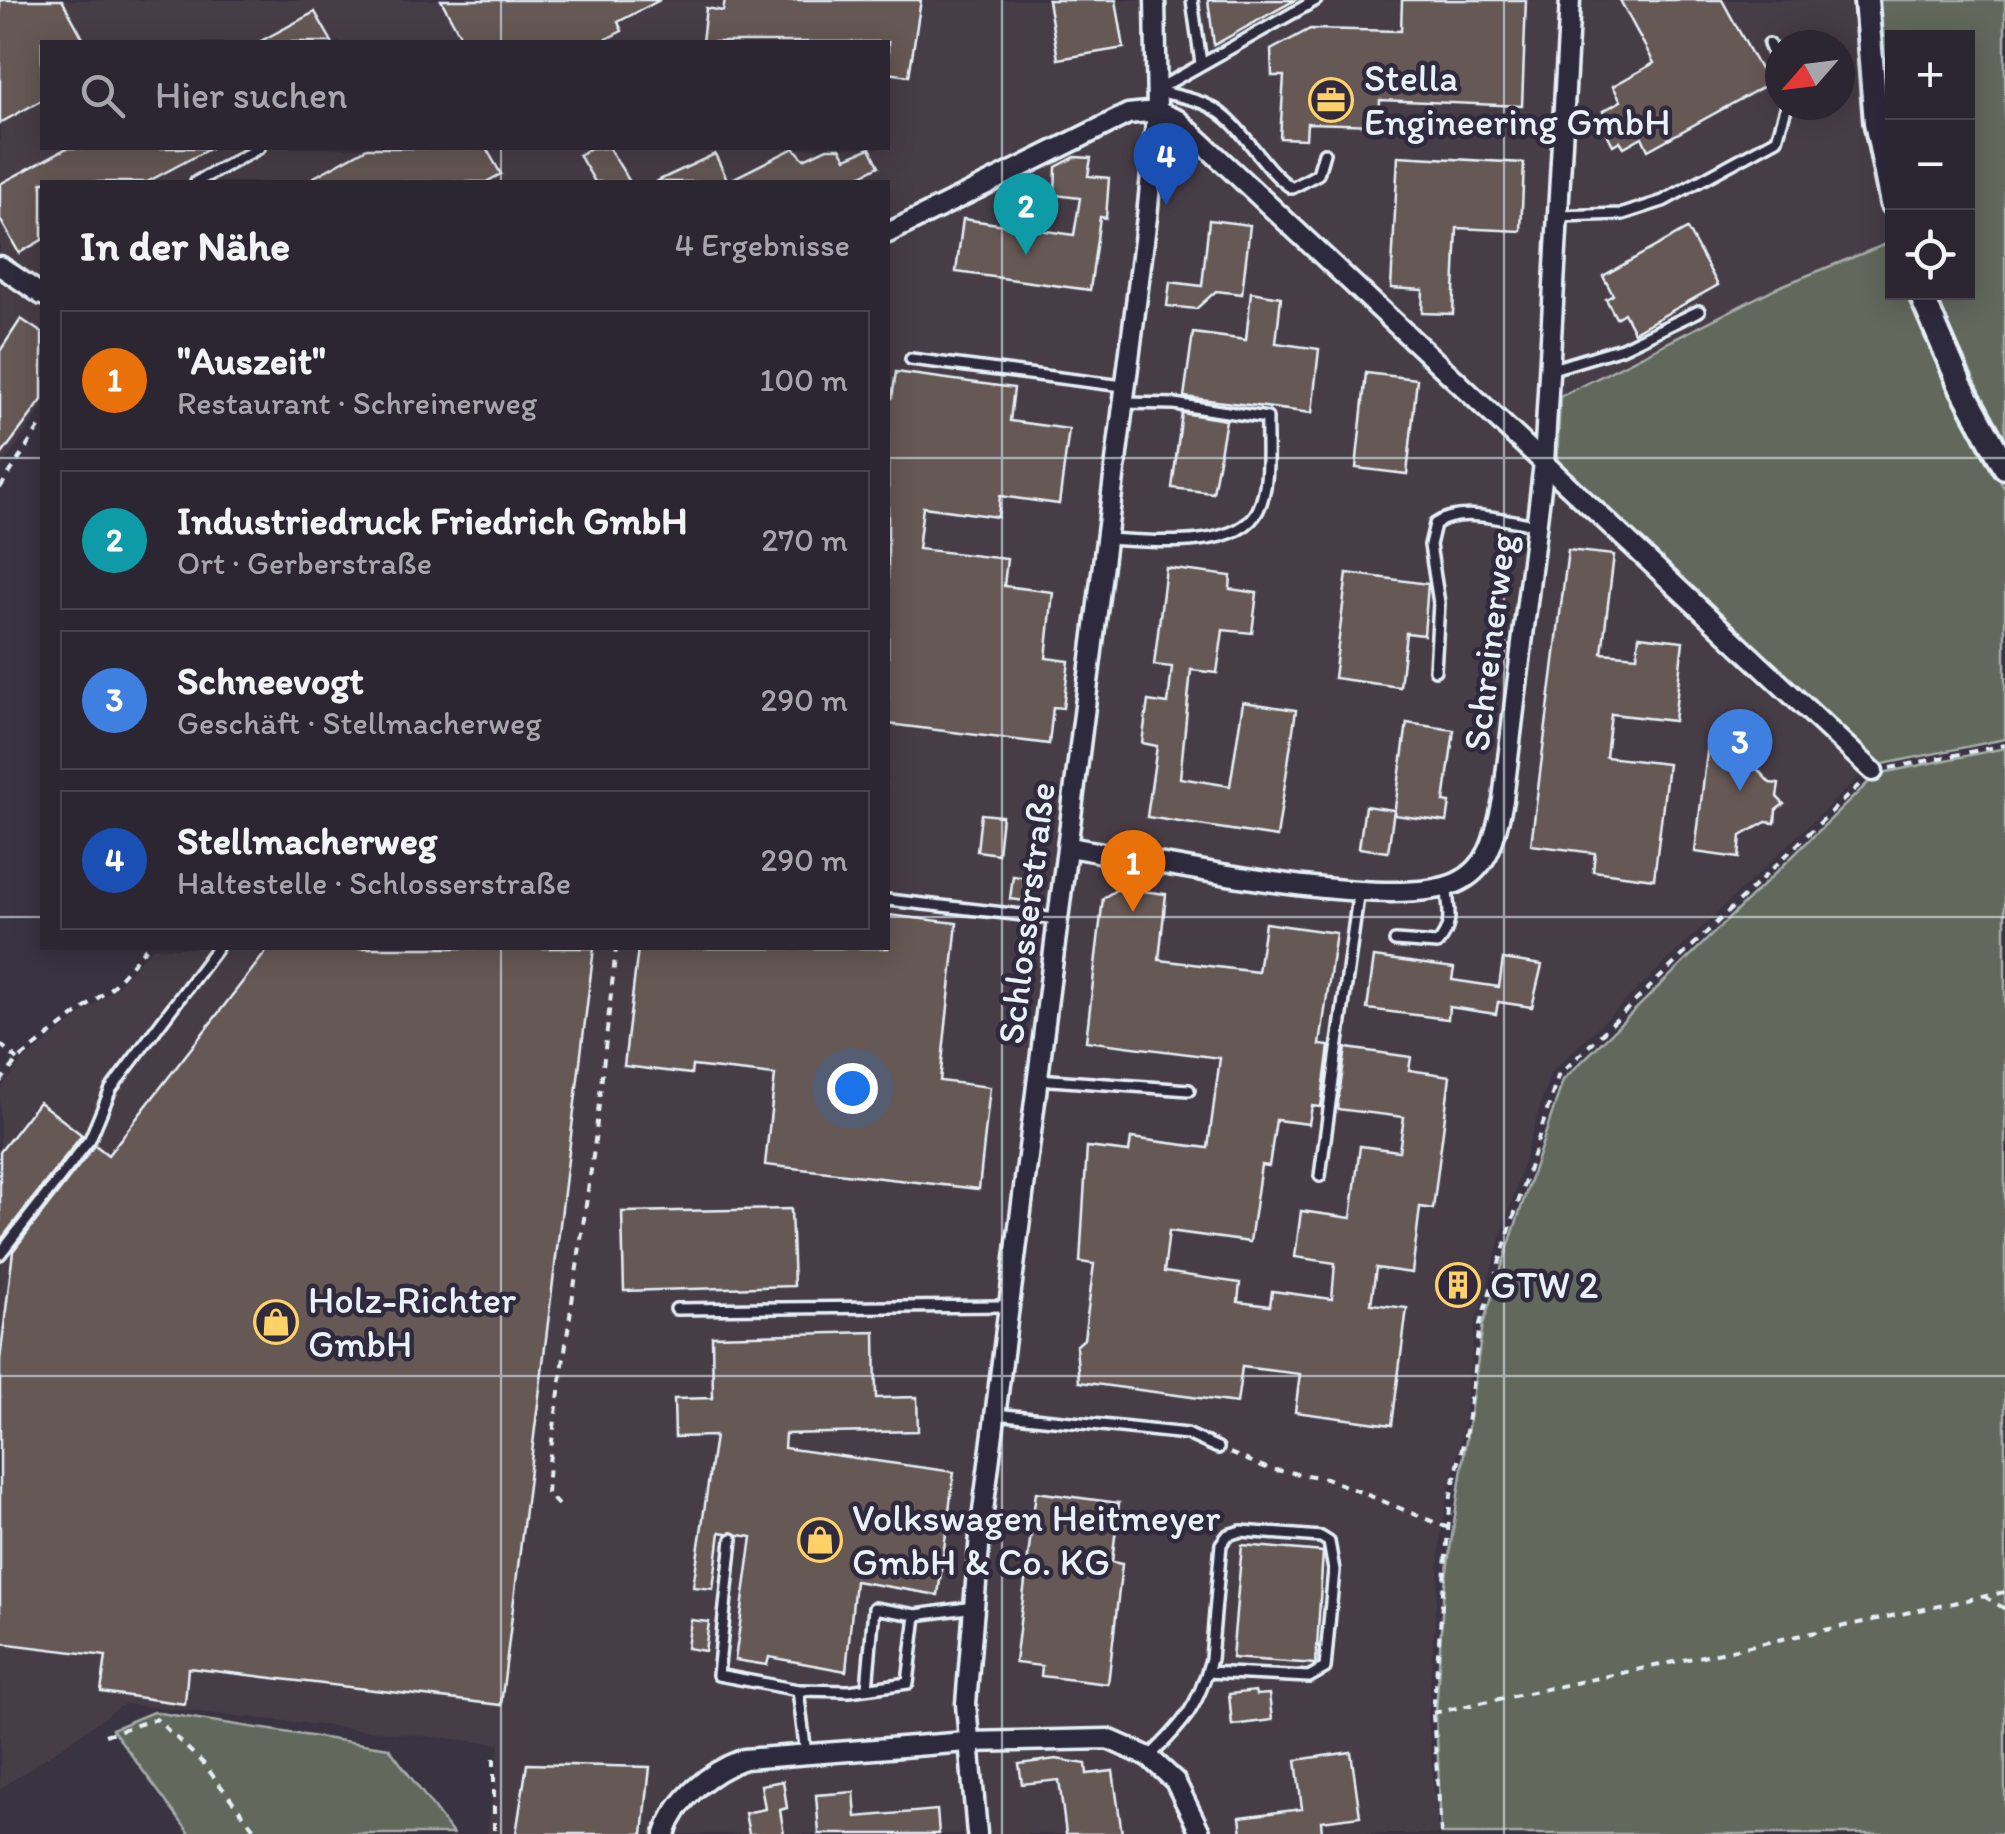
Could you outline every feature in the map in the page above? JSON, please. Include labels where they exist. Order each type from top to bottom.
[{"type":"main road","points":[[1866,0],[1876,122],[1885,168]]},
{"type":"main road","points":[[1923,300],[1960,384],[2005,467]]},
{"type":"street","name":"Schlosserstraße","points":[[977,1834],[966,1742],[992,1414],[1068,846],[1157,111],[1155,0]]},
{"type":"street","name":"Schreinerweg","points":[[1068,846],[1359,890],[1415,893],[1459,882],[1493,850],[1544,463],[1570,0]]},
{"type":"street","points":[[890,232],[1128,114],[1157,111],[1178,120],[1874,771]]},
{"type":"street","points":[[0,266],[40,289]]},
{"type":"street","points":[[665,1834],[670,1818],[690,1794],[721,1768],[744,1759],[966,1742],[1108,1738],[1150,1757],[1190,1804],[1202,1834]]},
{"type":"lane","points":[[1192,0],[1201,63]]},
{"type":"lane","points":[[1156,91],[1316,0]]},
{"type":"lane","points":[[1156,91],[1208,105],[1226,118],[1272,175],[1292,188],[1318,174],[1324,154]]},
{"type":"lane","points":[[1558,216],[1623,214],[1663,201],[1777,139],[1783,120]]},
{"type":"lane","points":[[200,180],[255,150]]},
{"type":"lane","points":[[1549,370],[1622,348],[1699,311]]},
{"type":"lane","points":[[911,359],[1266,418],[1264,493],[1258,513],[1230,533],[1177,542],[1105,539]]},
{"type":"lane","points":[[1435,670],[1440,603],[1430,545],[1435,524],[1443,518],[1484,517],[1536,525]]},
{"type":"lane","points":[[1395,941],[1437,944],[1450,921],[1446,885]]},
{"type":"lane","points":[[1320,1176],[1359,890]]},
{"type":"lane","points":[[890,900],[1058,920]]},
{"type":"lane","points":[[0,1254],[90,1138],[112,1090],[216,950]]},
{"type":"lane","points":[[1037,1080],[1189,1090]]},
{"type":"lane","points":[[676,1309],[1007,1306]]},
{"type":"lane","points":[[992,1414],[1187,1434],[1218,1448]]},
{"type":"lane","points":[[1150,1757],[1190,1716],[1207,1672],[1221,1544],[1228,1535],[1242,1531],[1321,1537],[1329,1542],[1334,1570],[1325,1668],[1308,1677],[1207,1672]]},
{"type":"lane","points":[[732,1539],[718,1675],[798,1690],[908,1683],[916,1615]]},
{"type":"lane","points":[[867,1688],[874,1608],[916,1615],[975,1607]]},
{"type":"lane","points":[[798,1690],[806,1754]]},
{"type":"path","points":[[0,488],[40,426]]},
{"type":"path","points":[[1442,1834],[1433,1713],[1451,1495],[1466,1431],[1480,1324],[1558,1076],[1874,771],[2005,745]]},
{"type":"path","points":[[0,1082],[18,1060],[112,987],[144,950]]},
{"type":"path","points":[[558,1505],[547,1492],[549,1462],[594,1149],[616,950]]},
{"type":"path","points":[[0,1044],[18,1060]]},
{"type":"path","points":[[1218,1448],[1270,1469],[1326,1478],[1451,1529]]},
{"type":"path","points":[[1433,1713],[2005,1592]]},
{"type":"path","points":[[1983,1596],[2005,1610]]},
{"type":"path","points":[[105,1735],[156,1719],[202,1763],[258,1834]]},
{"type":"path","points":[[494,1758],[494,1834]]},
{"type":"shaded area","points":[[0,0],[1853,0],[1865,135],[1885,217],[1885,244],[1776,288],[1537,408],[1537,450],[1866,770],[1550,1073],[1475,1325],[1462,1434],[1441,1530],[1428,1717],[1438,1834],[487,1834],[500,1744],[124,1704],[0,1789],[0,1089],[21,1063],[114,989],[150,950],[890,950],[890,180],[40,180],[40,412],[0,469]]},
{"type":"green space","points":[[1878,0],[2005,0],[2005,443],[1936,300],[1975,300],[1975,30],[1885,30],[1885,74]]},
{"type":"green space","points":[[1885,244],[1885,300],[1910,300],[1963,418],[2005,489],[2005,739],[1874,766],[1557,466],[1560,397],[1776,288]]},
{"type":"green space","points":[[2005,748],[2005,1834],[1441,1834],[1436,1713],[1443,1598],[1483,1324],[1563,1080],[1877,774]]},
{"type":"green space","points":[[153,1712],[389,1748],[453,1834],[190,1834],[112,1729]]},
{"type":"building","points":[[0,0],[62,0],[84,40],[40,40],[40,101],[0,123]]},
{"type":"building","points":[[441,0],[660,0],[618,22],[622,31],[604,40],[463,40]]},
{"type":"building","points":[[725,0],[921,0],[909,76],[890,73],[890,40],[702,40],[706,8],[723,11]]},
{"type":"building","points":[[1048,0],[1116,0],[1124,48],[1058,59]]},
{"type":"building","points":[[1208,0],[1295,0],[1214,45]]},
{"type":"building","points":[[1402,0],[1526,0],[1522,106],[1380,100],[1379,125],[1307,123],[1306,139],[1280,138],[1284,76],[1272,76],[1271,50],[1310,29],[1401,31]]},
{"type":"building","points":[[1620,0],[1722,0],[1765,79],[1765,86],[1648,150],[1642,137],[1624,147],[1620,141],[1613,145],[1602,124],[1609,121],[1603,111],[1621,101],[1613,86],[1654,63]]},
{"type":"building","points":[[315,12],[331,40],[263,40]]},
{"type":"building","points":[[63,150],[207,150],[151,180],[40,180],[40,241],[19,253],[0,219],[0,184]]},
{"type":"building","points":[[363,150],[487,150],[501,174],[490,180],[309,180]]},
{"type":"building","points":[[588,150],[610,150],[629,180],[594,180],[579,155]]},
{"type":"building","points":[[790,150],[796,150],[804,159],[823,150],[841,150],[846,158],[871,150],[879,166],[852,180],[730,180]]},
{"type":"building","points":[[715,154],[728,180],[659,180]]},
{"type":"building","points":[[1398,156],[1524,163],[1521,231],[1457,228],[1453,314],[1422,313],[1423,290],[1391,288]]},
{"type":"building","points":[[1075,157],[1091,158],[1088,176],[1109,178],[1106,218],[1100,217],[1090,290],[956,272],[963,219],[1074,235],[1080,198],[1055,195],[1056,167]]},
{"type":"building","points":[[1209,220],[1250,225],[1242,294],[1216,291],[1196,309],[1167,306],[1170,282],[1202,286]]},
{"type":"building","points":[[1687,229],[1718,285],[1634,332],[1624,313],[1616,318],[1606,299],[1613,295],[1603,276]]},
{"type":"building","points":[[1251,292],[1281,297],[1276,343],[1319,349],[1312,413],[1184,397],[1193,333],[1246,340]]},
{"type":"building","points":[[21,319],[40,332],[40,403],[0,457],[0,351]]},
{"type":"building","points":[[896,372],[1014,388],[1010,421],[1069,429],[1059,504],[1000,496],[998,517],[923,507],[918,549],[1007,559],[1004,586],[1053,592],[1046,658],[1069,661],[1063,708],[1053,707],[1049,744],[890,724],[892,398]]},
{"type":"building","points":[[1366,373],[1417,379],[1407,474],[1356,468]]},
{"type":"building","points":[[1182,413],[1226,420],[1213,493],[1172,488]]},
{"type":"building","points":[[1568,550],[1614,555],[1602,653],[1637,656],[1639,636],[1683,641],[1674,721],[1611,714],[1606,757],[1668,764],[1654,879],[1593,871],[1595,853],[1531,845]]},
{"type":"building","points":[[1166,568],[1231,576],[1230,589],[1257,593],[1252,633],[1223,630],[1217,673],[1191,670],[1180,778],[1230,786],[1243,702],[1296,710],[1277,837],[1147,817],[1157,746],[1142,743],[1148,701],[1168,704],[1172,667],[1154,665]]},
{"type":"building","points":[[1347,573],[1428,584],[1424,635],[1406,633],[1400,687],[1334,678]]},
{"type":"building","points":[[1407,723],[1454,730],[1444,802],[1450,803],[1447,822],[1394,815]]},
{"type":"building","points":[[1709,736],[1753,742],[1751,762],[1770,783],[1779,784],[1777,797],[1784,804],[1776,810],[1775,823],[1766,822],[1741,836],[1739,858],[1695,852]]},
{"type":"building","points":[[1365,806],[1394,810],[1388,852],[1359,848]]},
{"type":"building","points":[[981,814],[1002,816],[998,854],[977,851]]},
{"type":"building","points":[[1013,876],[1035,879],[1032,902],[1010,899]]},
{"type":"building","points":[[1119,888],[1166,894],[1159,960],[1258,972],[1265,923],[1336,933],[1320,1045],[1329,1046],[1321,1107],[1312,1106],[1309,1124],[1276,1120],[1269,1166],[1261,1165],[1250,1242],[1169,1231],[1164,1272],[1240,1283],[1238,1302],[1270,1306],[1272,1291],[1332,1299],[1335,1263],[1295,1257],[1301,1211],[1351,1218],[1360,1146],[1399,1151],[1404,1117],[1337,1109],[1346,1048],[1411,1057],[1409,1070],[1450,1076],[1433,1209],[1420,1207],[1412,1273],[1376,1268],[1371,1304],[1407,1308],[1392,1425],[1295,1412],[1300,1374],[1242,1367],[1237,1403],[1079,1382],[1076,1346],[1084,1339],[1094,1264],[1080,1262],[1087,1147],[1129,1152],[1131,1138],[1208,1148],[1220,1058],[1086,1041],[1103,898]]},
{"type":"building","points":[[890,915],[957,923],[940,1081],[990,1087],[979,1189],[765,1165],[775,1075],[692,1066],[691,1074],[624,1066],[638,950],[890,950]]},
{"type":"building","name":"Holz-Richter GmbH","points":[[267,950],[594,950],[501,1705],[188,1668],[185,1704],[101,1692],[106,1656],[0,1643],[0,1360],[13,1251],[95,1145],[108,1155]]},
{"type":"building","points":[[1374,957],[1454,968],[1452,980],[1499,987],[1503,959],[1542,965],[1532,1007],[1498,1002],[1496,1014],[1449,1007],[1448,1019],[1367,1009]]},
{"type":"building","points":[[39,1102],[82,1135],[0,1241],[0,1152]]},
{"type":"building","points":[[791,1209],[794,1286],[624,1291],[622,1212]]},
{"type":"building","points":[[875,1332],[876,1398],[917,1397],[918,1431],[785,1434],[784,1448],[954,1472],[938,1595],[855,1581],[846,1671],[769,1657],[767,1665],[735,1660],[752,1537],[720,1532],[713,1589],[693,1587],[715,1436],[675,1437],[674,1399],[713,1398],[712,1336]]},
{"type":"building","points":[[1036,1492],[1119,1503],[1112,1562],[1122,1564],[1108,1684],[1041,1676],[1042,1666],[1015,1663]]},
{"type":"building","points":[[1242,1545],[1323,1552],[1316,1664],[1232,1658]]},
{"type":"building","points":[[691,1620],[709,1622],[705,1651],[687,1648]]},
{"type":"building","points":[[1255,1691],[1256,1695],[1269,1694],[1272,1720],[1232,1725],[1229,1694]]},
{"type":"building","points":[[1351,1752],[1360,1816],[1321,1821],[1322,1834],[1242,1834],[1240,1817],[1302,1809],[1296,1760]]},
{"type":"building","points":[[1056,1759],[1086,1764],[1087,1774],[1113,1771],[1122,1834],[1066,1834],[1059,1780],[1022,1784],[1019,1764]]},
{"type":"building","points":[[527,1764],[650,1767],[643,1834],[516,1834]]},
{"type":"building","points":[[783,1781],[787,1808],[780,1810],[784,1834],[749,1834],[745,1813],[765,1809],[761,1785]]},
{"type":"building","points":[[854,1792],[856,1817],[937,1810],[939,1834],[819,1834],[816,1795]]},
{"type":"place","name":"Stella Engineering GmbH","points":[[1331,100]]},
{"type":"place","name":"Stellmacherweg","points":[[1166,205]]},
{"type":"place","name":"Industriedruck Friedrich GmbH","points":[[1026,255]]},
{"type":"place","name":"Schneevogt","points":[[1740,791]]},
{"type":"place","name":"\"Auszeit\"","points":[[1133,912]]},
{"type":"place","name":"GTW 2","points":[[1458,1285]]},
{"type":"place","name":"Holz-Richter GmbH","points":[[276,1322]]},
{"type":"place","name":"Volkswagen Heitmeyer GmbH & Co. KG","points":[[820,1540]]}]
